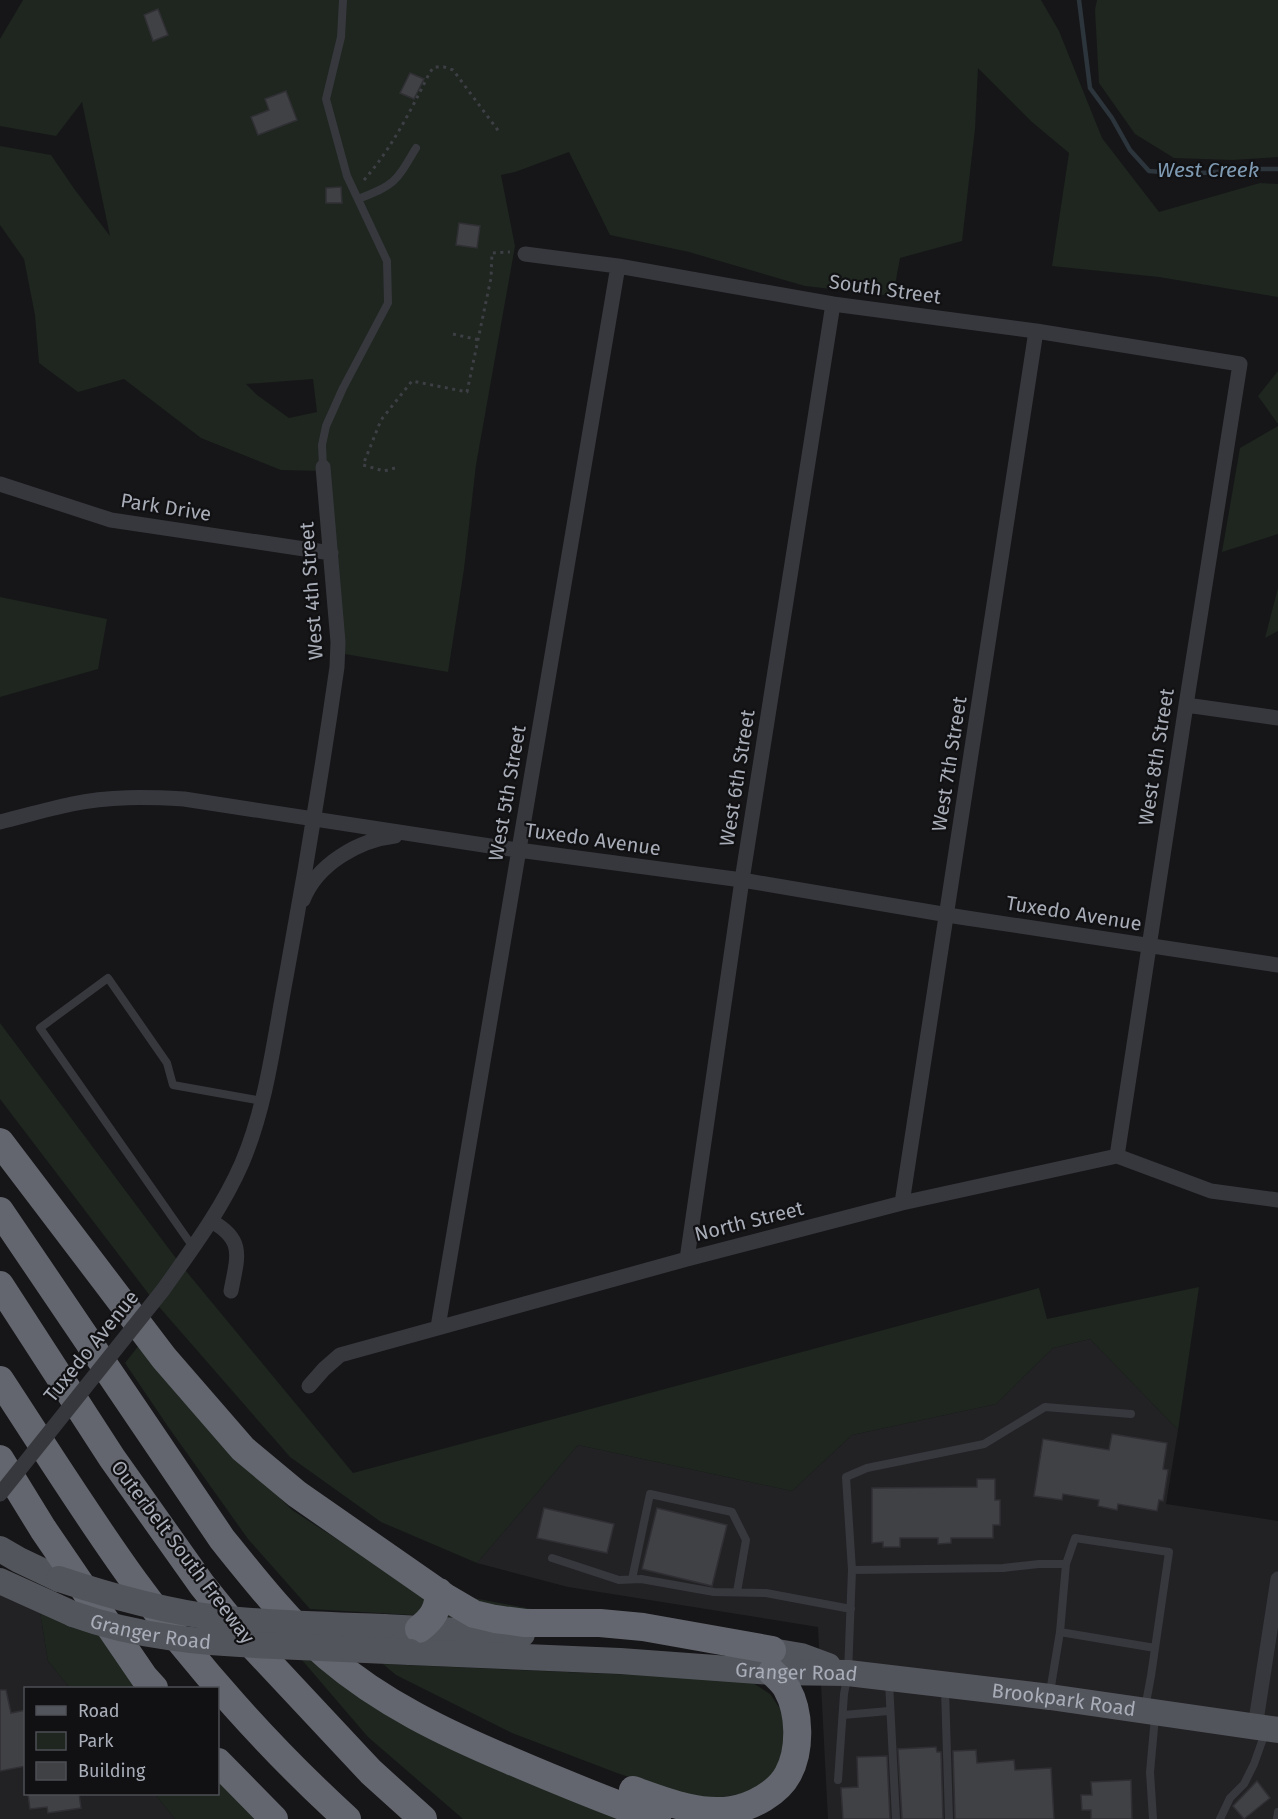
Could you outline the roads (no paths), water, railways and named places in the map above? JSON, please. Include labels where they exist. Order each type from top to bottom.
[{"type":"highway","points":[[0,1142],[164,1358],[243,1449],[297,1494],[474,1614],[495,1620],[525,1623],[600,1623],[643,1627],[772,1661],[792,1700],[796,1718],[794,1756],[788,1774],[767,1796],[733,1810],[715,1811],[676,1805],[545,1759],[487,1751]]},
{"type":"highway","points":[[0,1211],[222,1539],[282,1612],[330,1658],[378,1694],[454,1737],[608,1802],[657,1819]]},
{"type":"highway","name":"Outerbelt South Freeway","points":[[0,1285],[112,1458],[202,1585],[238,1631],[371,1772],[423,1819]]},
{"type":"highway","points":[[0,1380],[134,1581],[168,1626],[258,1729],[347,1819]]},
{"type":"highway","points":[[0,1459],[43,1529],[153,1687]]},
{"type":"highway","points":[[414,1640],[434,1616],[439,1592]]},
{"type":"highway","points":[[219,1763],[274,1819]]},
{"type":"main road","name":"Granger Road","points":[[0,1550],[59,1579],[144,1604],[217,1617],[383,1627],[414,1640]]},
{"type":"main road","name":"Granger Road","points":[[0,1581],[73,1614],[119,1628],[178,1639],[225,1643],[414,1640],[620,1662],[772,1661],[801,1656],[849,1673]]},
{"type":"main road","name":"Brookpark Road","points":[[849,1673],[1050,1697],[1266,1729]]},
{"type":"street","name":"South Street","points":[[522,253],[618,266],[833,304],[1036,331],[1240,364]]},
{"type":"street","name":"West 5th Street","points":[[438,1327],[618,266]]},
{"type":"street","name":"West 6th Street","points":[[687,1259],[742,880],[833,304]]},
{"type":"street","name":"West 7th Street","points":[[902,1203],[1036,331]]},
{"type":"street","name":"West 8th Street","points":[[1117,1156],[1240,364]]},
{"type":"street","name":"West 4th Street","points":[[314,820],[337,667],[338,642],[323,467]]},
{"type":"street","name":"Park Drive","points":[[0,483],[111,520],[330,553]]},
{"type":"street","points":[[1186,705],[1278,718]]},
{"type":"street","points":[[0,822],[74,803],[144,797],[184,800],[314,820]]},
{"type":"street","name":"Tuxedo Avenue","points":[[0,1494],[163,1290],[211,1221],[242,1161],[262,1101],[314,820],[742,880],[1278,965]]},
{"type":"street","points":[[297,916],[306,892],[322,873],[344,854],[365,842],[393,836],[414,835]]},
{"type":"street","points":[[1117,1156],[1211,1191],[1278,1200]]},
{"type":"street","name":"North Street","points":[[309,1386],[340,1355],[438,1327],[902,1203],[1117,1156]]},
{"type":"street","points":[[211,1221],[231,1235],[237,1248],[231,1291]]},
{"type":"street","points":[[1266,1729],[1278,1579]]},
{"type":"lane","points":[[323,467],[322,445],[327,426],[343,388],[388,303],[387,261],[347,176],[326,99],[341,37],[343,0]]},
{"type":"lane","points":[[358,199],[390,185],[399,177],[416,148]]},
{"type":"lane","points":[[193,1247],[40,1028],[108,978],[167,1063],[173,1085],[262,1101]]},
{"type":"lane","points":[[838,1780],[844,1694],[849,1673],[851,1609],[852,1570],[846,1477],[867,1468],[984,1444],[1046,1407],[1131,1414]]},
{"type":"lane","points":[[632,1579],[650,1494],[732,1512],[746,1540],[736,1592]]},
{"type":"lane","points":[[1050,1697],[1060,1632],[1066,1564],[1075,1538],[1169,1552],[1155,1648],[1150,1712],[1149,1772],[1153,1819]]},
{"type":"lane","points":[[552,1558],[619,1580],[641,1579],[714,1592],[766,1593],[851,1609]]},
{"type":"lane","points":[[852,1570],[1003,1568],[1066,1564]]},
{"type":"lane","points":[[1060,1632],[1155,1648]]},
{"type":"lane","points":[[889,1677],[896,1819]]},
{"type":"lane","points":[[945,1684],[949,1819]]},
{"type":"lane","points":[[843,1715],[889,1711]]},
{"type":"lane","points":[[1220,1819],[1230,1798],[1244,1784],[1254,1764],[1266,1729]]},
{"type":"lane","points":[[1277,1819],[1278,1812]]},
{"type":"waterway","name":"West Creek","points":[[1079,0],[1090,88],[1112,118],[1130,150],[1149,171],[1188,174],[1278,169]]}]
